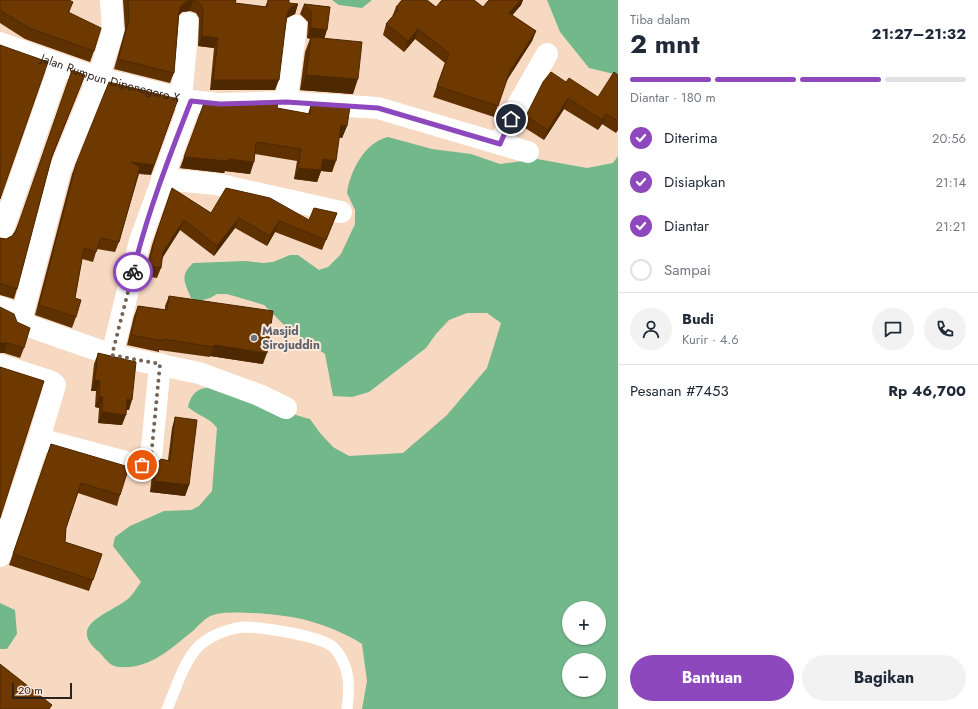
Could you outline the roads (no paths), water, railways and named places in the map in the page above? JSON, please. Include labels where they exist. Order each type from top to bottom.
[{"type":"street","points":[[111,0],[113,31],[98,78],[60,170],[22,316],[23,324],[112,355],[199,373],[259,395],[286,408]]},
{"type":"street","points":[[112,355],[140,241],[162,179],[186,100],[188,23]]},
{"type":"street","points":[[286,102],[299,38]]},
{"type":"street","name":"Jalan Rumpun Diponegoro X","points":[[0,43],[98,78],[186,100],[220,104],[286,102],[378,108],[528,152]]},
{"type":"street","points":[[500,144],[519,103],[547,54]]},
{"type":"street","points":[[0,237],[60,65]]},
{"type":"street","points":[[162,179],[216,184],[341,212]]},
{"type":"street","points":[[0,307],[22,316]]},
{"type":"street","points":[[39,439],[133,464],[142,465],[148,463],[151,458],[160,364]]},
{"type":"street","points":[[0,365],[52,382],[55,385],[39,439],[0,556]]},
{"type":"lane","points":[[167,709],[184,669],[200,645],[222,632],[248,627],[311,636],[334,647],[346,666],[349,693],[347,709]]},
{"type":"place","name":"Masjid Sirojuddin","points":[[254,338]]}]
